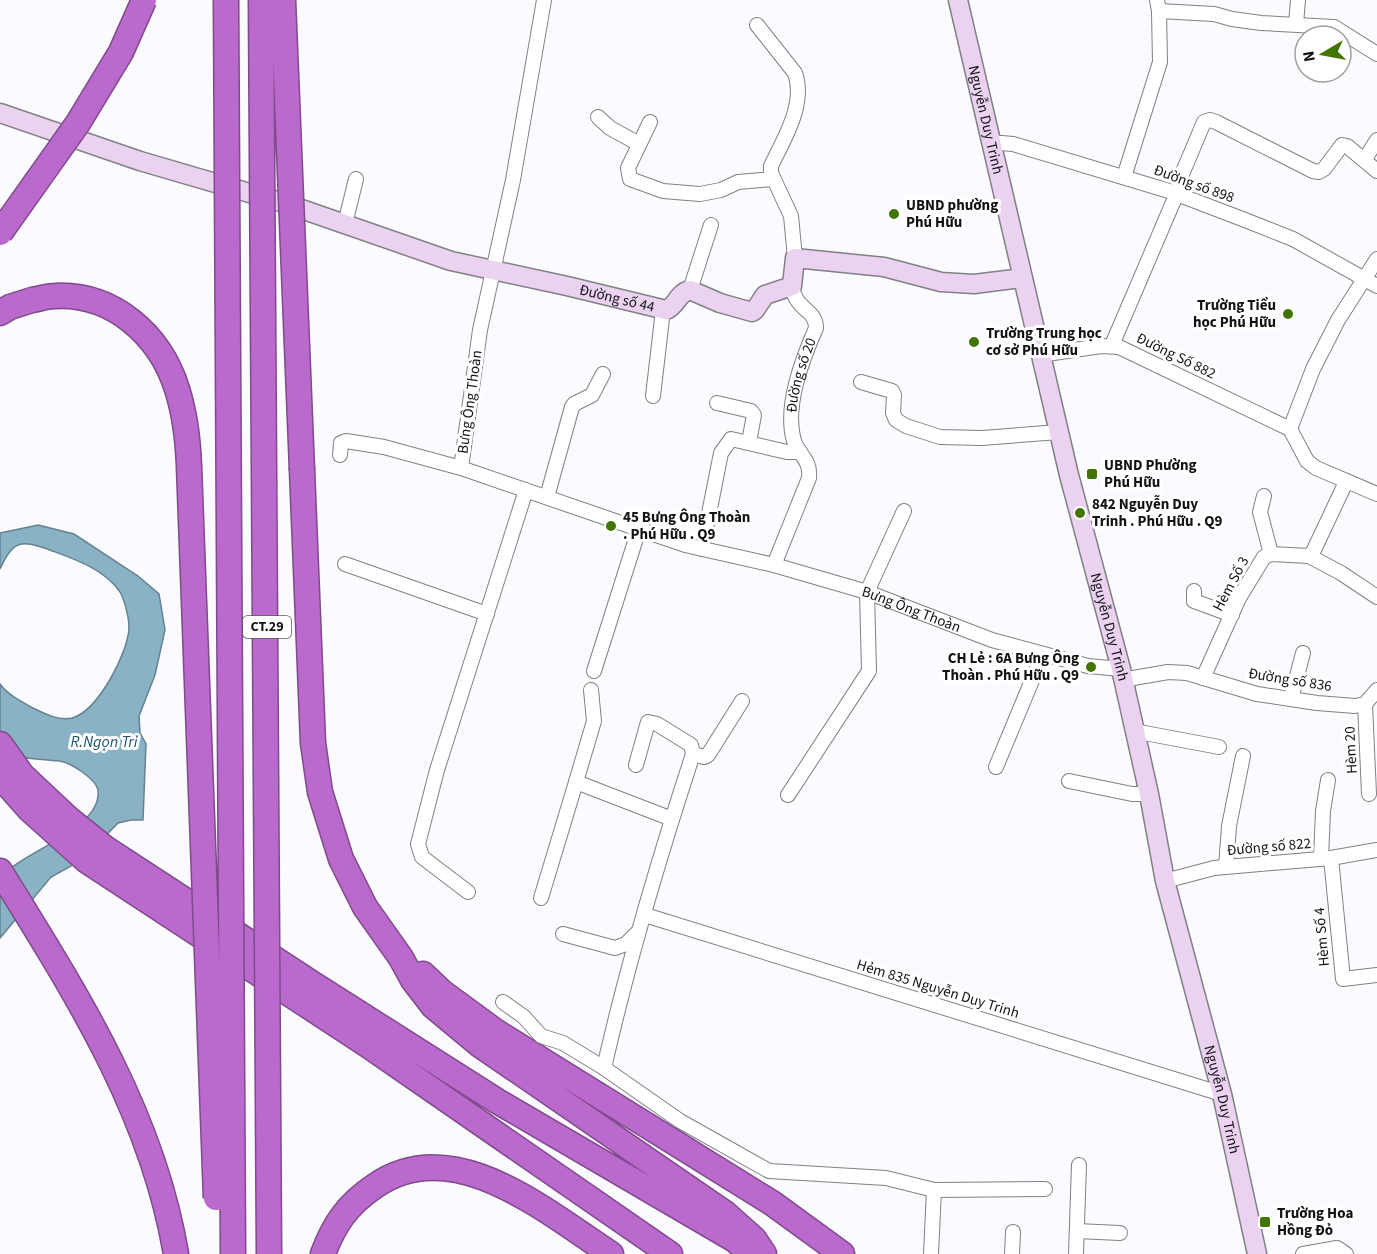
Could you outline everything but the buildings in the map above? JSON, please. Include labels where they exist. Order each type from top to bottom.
[{"type":"highway","points":[[0,233],[78,123],[121,52],[144,0]]},
{"type":"highway","name":"CT.29","points":[[226,0],[233,1254]]},
{"type":"highway","name":"CT.29","points":[[261,0],[268,743],[269,1254]]},
{"type":"highway","points":[[282,0],[313,743],[320,792],[342,859],[365,907],[433,1006],[480,1045],[726,1214],[753,1239],[764,1254]]},
{"type":"highway","points":[[0,313],[32,300],[55,296],[80,298],[104,304],[127,316],[145,332],[164,357],[177,387],[184,414],[189,466],[219,1254]]},
{"type":"highway","points":[[0,744],[62,827]]},
{"type":"highway","points":[[0,776],[30,810],[62,827],[96,854],[366,1044],[670,1254]]},
{"type":"highway","points":[[96,854],[313,984],[497,1101],[735,1240],[750,1254]]},
{"type":"highway","points":[[0,872],[107,1053],[130,1101],[153,1159],[170,1215],[176,1254]]},
{"type":"highway","points":[[401,958],[417,968],[442,992],[495,1031],[772,1203],[841,1253]]},
{"type":"highway","points":[[323,1254],[343,1214],[360,1196],[382,1181],[410,1169],[434,1166],[459,1169],[487,1179],[522,1196],[611,1254]]},
{"type":"main road","name":"Nguyễn Duy Trinh","points":[[958,0],[1040,355],[1149,794],[1165,881],[1222,1094],[1257,1254]]},
{"type":"main road","points":[[0,113],[140,161],[284,202],[451,261],[492,270]]},
{"type":"main road","points":[[690,290],[747,312],[755,310],[765,296],[792,286],[795,258],[884,267],[941,282],[974,284],[1022,278]]},
{"type":"main road","name":"Đường số 44","points":[[492,270],[663,310],[669,309],[679,295],[690,290]]},
{"type":"street","name":"Bưng Ông Thoàn","points":[[544,0],[513,180],[480,330],[461,468],[702,549],[774,565],[867,592],[992,640],[1121,675]]},
{"type":"street","points":[[1124,177],[1160,62],[1158,5],[1214,14],[1232,20],[1296,24],[1298,0]]},
{"type":"street","points":[[757,25],[798,80],[797,107],[771,166],[774,179],[791,216],[795,258]]},
{"type":"street","points":[[1353,39],[1377,54]]},
{"type":"street","points":[[598,117],[610,128],[639,144]]},
{"type":"street","points":[[1112,345],[1177,193],[1180,179],[1204,122],[1210,120],[1313,171],[1319,172],[1324,169],[1342,145],[1365,159],[1377,171]]},
{"type":"street","points":[[650,122],[628,168],[630,179],[663,191],[711,193],[738,182],[774,179]]},
{"type":"street","points":[[1365,159],[1377,140]]},
{"type":"street","name":"Đường số 898","points":[[990,142],[1012,144],[1177,193],[1293,239],[1377,286]]},
{"type":"street","points":[[345,224],[356,179]]},
{"type":"street","points":[[690,290],[711,225]]},
{"type":"street","points":[[1377,259],[1338,320],[1313,369],[1290,429],[1307,461],[1316,468],[1377,494]]},
{"type":"street","name":"Đường số 20","points":[[774,565],[809,478],[809,465],[793,438],[791,413],[802,364],[816,328],[816,322],[814,316],[797,301],[792,286]]},
{"type":"street","points":[[653,396],[663,310]]},
{"type":"street","name":"Đường Số 882","points":[[1040,355],[1112,345],[1290,429]]},
{"type":"street","points":[[548,497],[572,407],[592,395],[603,374]]},
{"type":"street","points":[[861,382],[892,391],[894,395],[893,413],[896,420],[906,426],[940,437],[982,438],[1059,432]]},
{"type":"street","points":[[717,403],[752,411],[754,415],[749,442]]},
{"type":"street","points":[[702,549],[721,453],[731,439],[787,452],[800,452]]},
{"type":"street","points":[[340,455],[341,443],[346,441],[384,447],[461,468]]},
{"type":"street","points":[[1346,482],[1309,556],[1341,573],[1377,597]]},
{"type":"street","points":[[468,892],[422,857],[418,844],[437,770],[526,490]]},
{"type":"street","points":[[1264,496],[1260,512],[1271,554]]},
{"type":"street","points":[[788,795],[869,671],[867,592],[904,511]]},
{"type":"street","points":[[594,671],[639,529]]},
{"type":"street","name":"Hèm Số 3","points":[[1203,678],[1254,571],[1264,557],[1271,554],[1309,556]]},
{"type":"street","points":[[345,564],[487,614]]},
{"type":"street","points":[[1194,591],[1194,601],[1232,615]]},
{"type":"street","points":[[1291,699],[1303,653]]},
{"type":"street","points":[[996,767],[1043,654]]},
{"type":"street","name":"Đường số 836","points":[[1121,675],[1168,672],[1188,674],[1257,694],[1317,703],[1372,700]]},
{"type":"street","points":[[541,898],[594,721],[591,690]]},
{"type":"street","name":"Hèm 20","points":[[1369,795],[1372,700]]},
{"type":"street","points":[[693,754],[704,757],[708,755],[742,701]]},
{"type":"street","points":[[604,1068],[621,993],[693,754],[691,745],[657,724],[648,722],[636,765]]},
{"type":"street","points":[[1134,731],[1219,747]]},
{"type":"street","points":[[1226,867],[1228,836],[1243,756]]},
{"type":"street","points":[[1326,858],[1323,811],[1328,780]]},
{"type":"street","points":[[1069,781],[1132,794],[1149,794]]},
{"type":"street","points":[[576,782],[672,819]]},
{"type":"street","name":"Đường số 822","points":[[1165,881],[1214,868],[1326,858],[1377,850]]},
{"type":"street","name":"Hèm Số 4","points":[[1326,858],[1343,979],[1377,975]]},
{"type":"street","name":"Hẻm 835 Nguyễn Duy Trinh","points":[[645,915],[1222,1094]]},
{"type":"street","points":[[563,934],[615,948],[626,944],[640,931]]},
{"type":"street","points":[[503,1002],[524,1017],[541,1036],[563,1043],[604,1068],[680,1121],[769,1171],[886,1179],[934,1190],[1046,1189]]},
{"type":"street","points":[[1077,1254],[1079,1165]]},
{"type":"street","points":[[931,1254],[934,1190]]},
{"type":"street","points":[[1077,1231],[1120,1233]]},
{"type":"street","points":[[1012,1232],[1012,1254]]},
{"type":"street","points":[[1303,1254],[1337,1248],[1346,1254]]},
{"type":"water","name":"R.Ngọn Tri","points":[[38,525],[74,534],[138,576],[159,594],[165,630],[155,675],[139,716],[140,733],[146,744],[143,820],[118,823],[82,860],[51,877],[0,938],[0,879],[24,859],[74,829],[87,817],[96,804],[98,790],[88,776],[64,762],[0,755],[0,684],[15,698],[42,713],[57,718],[72,718],[92,704],[110,680],[123,652],[129,628],[124,600],[120,592],[106,577],[79,561],[25,544],[14,547],[0,569],[0,533]]},
{"type":"place","name":"UBND phường Phú Hữu","points":[[894,214]]},
{"type":"place","name":"Trường Tiểu học Phú Hữu","points":[[1288,314]]},
{"type":"place","name":"Trường Trung học cơ sở Phú Hữu","points":[[974,342]]},
{"type":"place","name":"UBND Phường Phú Hữu","points":[[1092,474]]},
{"type":"place","name":"842 Nguyễn Duy Trinh . Phú Hữu . Q9","points":[[1080,513]]},
{"type":"place","name":"45 Bưng Ông Thoàn . Phú Hữu . Q9","points":[[611,526]]},
{"type":"place","name":"CH Lẻ : 6A Bưng Ông Thoàn . Phú Hữu . Q9","points":[[1091,667]]},
{"type":"place","name":"Trường Hoa Hồng Đỏ","points":[[1265,1222]]}]
